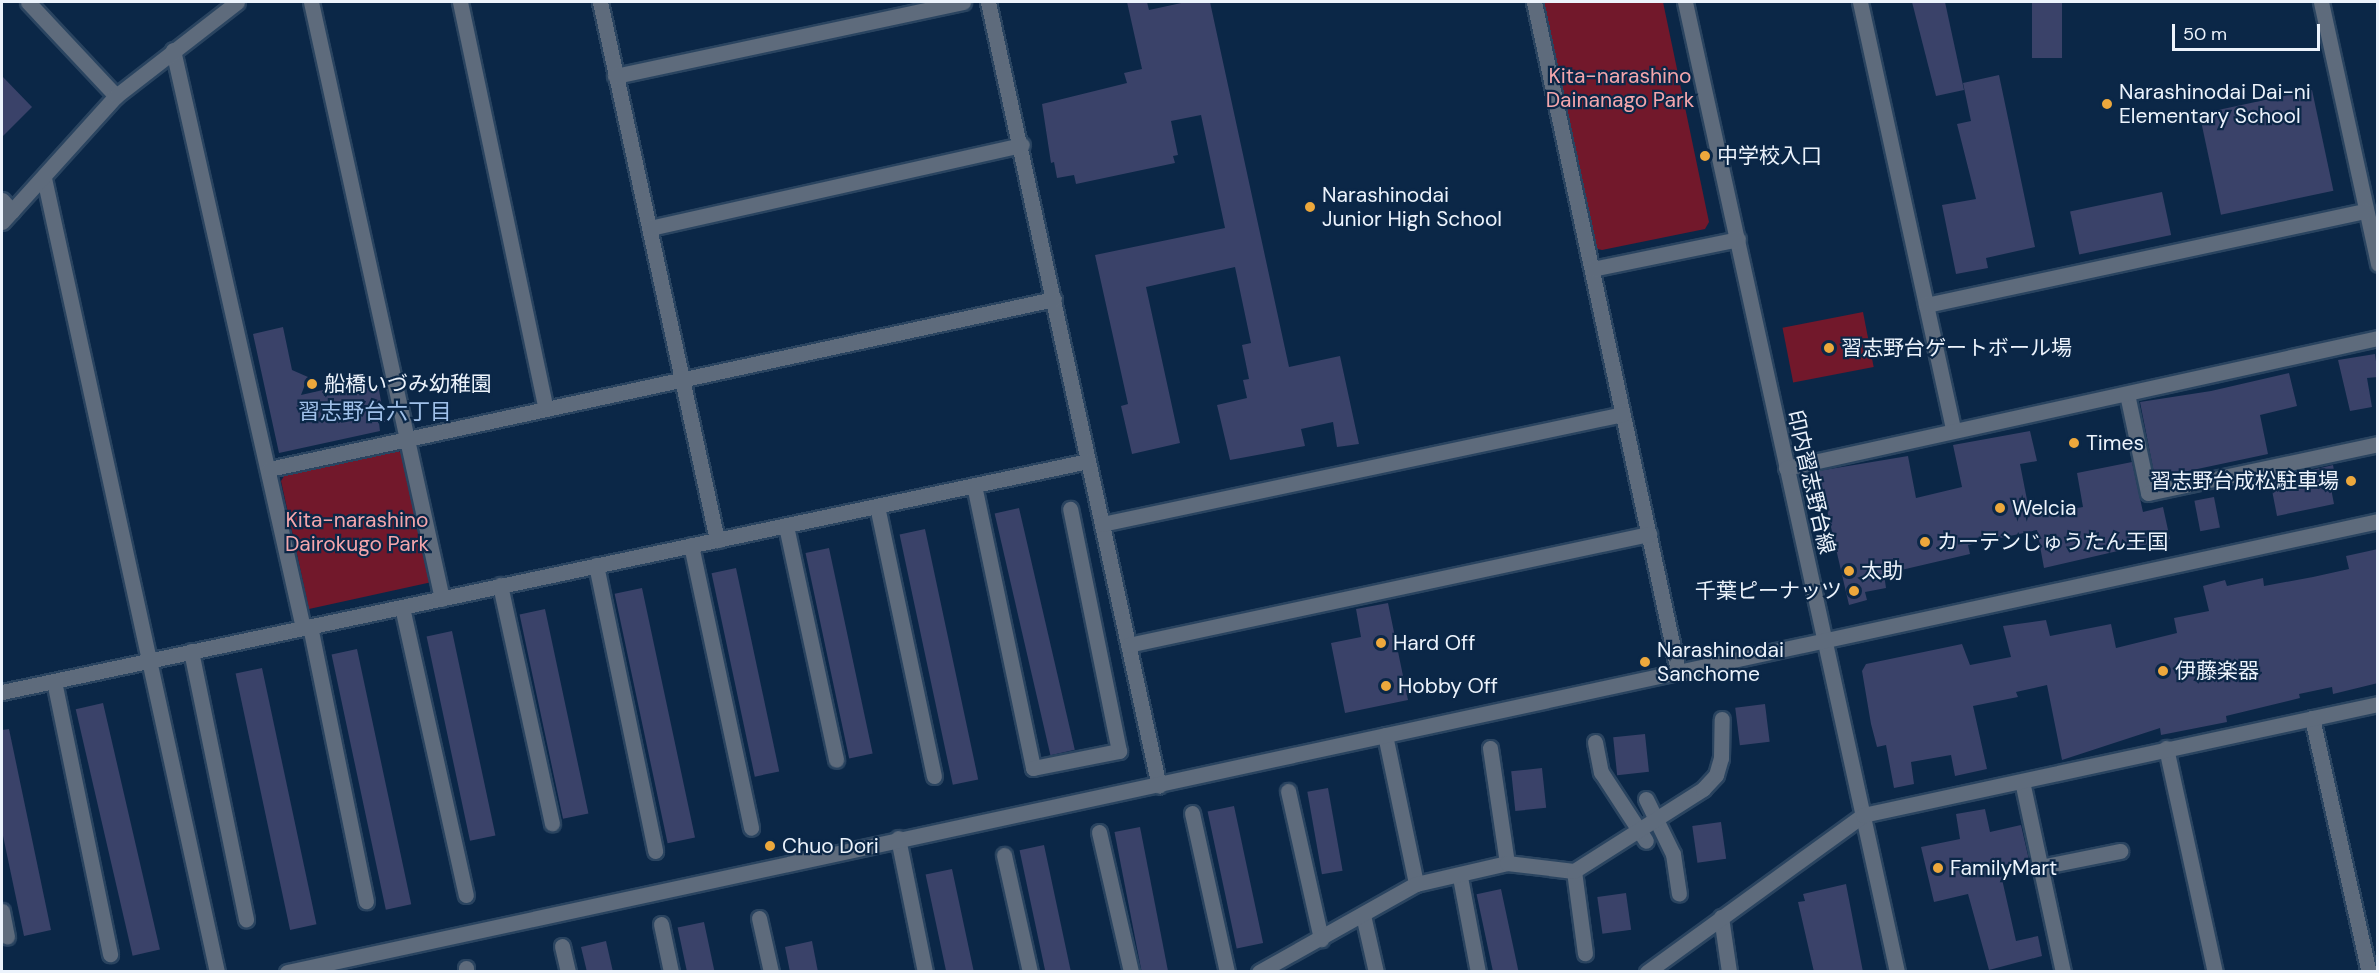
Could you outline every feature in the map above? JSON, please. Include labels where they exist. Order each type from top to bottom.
[{"type":"street","points":[[28,2],[116,96]]},
{"type":"street","points":[[5,211],[44,178],[116,96],[237,2]]},
{"type":"street","points":[[311,2],[442,599]]},
{"type":"street","points":[[460,2],[545,407]]},
{"type":"street","points":[[600,2],[717,540]]},
{"type":"street","points":[[615,76],[963,2]]},
{"type":"street","points":[[988,2],[1022,145],[1159,786]]},
{"type":"street","points":[[1534,2],[1678,671]]},
{"type":"street","name":"印内習志野台線","points":[[1685,2],[1897,972]]},
{"type":"street","points":[[1860,2],[1953,430]]},
{"type":"street","points":[[2321,2],[2378,264]]},
{"type":"street","points":[[173,50],[306,627],[366,901]]},
{"type":"street","points":[[650,228],[1022,145]]},
{"type":"street","points":[[44,178],[217,972]]},
{"type":"street","points":[[1926,305],[2366,211]]},
{"type":"street","points":[[1592,268],[1738,239]]},
{"type":"street","points":[[269,469],[545,407],[1054,299]]},
{"type":"street","points":[[1786,468],[2378,338]]},
{"type":"street","points":[[2127,394],[2148,493],[2378,444]]},
{"type":"street","points":[[1102,524],[1623,414]]},
{"type":"street","points":[[2,692],[1088,461]]},
{"type":"street","points":[[974,485],[1033,768],[1119,751],[1070,509]]},
{"type":"street","points":[[877,506],[934,776]]},
{"type":"street","points":[[287,972],[898,838],[1159,786],[1825,639],[2378,521]]},
{"type":"street","points":[[786,526],[836,760]]},
{"type":"street","points":[[1128,645],[1649,534]]},
{"type":"street","points":[[691,546],[751,828]]},
{"type":"street","points":[[596,565],[655,851]]},
{"type":"street","points":[[500,585],[552,823]]},
{"type":"street","points":[[402,607],[466,895]]},
{"type":"street","points":[[191,651],[246,919]]},
{"type":"street","points":[[54,681],[110,954]]},
{"type":"street","points":[[1647,972],[1863,815],[2378,704]]},
{"type":"street","points":[[2312,718],[2369,972]]},
{"type":"street","points":[[1259,972],[1278,967],[1321,939],[1416,885],[1460,877],[1507,863],[1574,871],[1643,836],[1657,820],[1703,789],[1716,775],[1723,745],[1722,719]]},
{"type":"street","points":[[1384,735],[1416,885]]},
{"type":"street","points":[[1595,742],[1601,772],[1643,836]]},
{"type":"street","points":[[1490,748],[1507,863]]},
{"type":"street","points":[[2166,748],[2215,972]]},
{"type":"street","points":[[2022,781],[2062,972]]},
{"type":"street","points":[[1288,791],[1321,939]]},
{"type":"street","points":[[1646,799],[1674,854],[1679,894]]},
{"type":"street","points":[[1192,813],[1227,972]]},
{"type":"street","points":[[1099,832],[1131,972]]},
{"type":"street","points":[[898,838],[925,972]]},
{"type":"street","points":[[2040,867],[2120,851]]},
{"type":"street","points":[[1004,855],[1030,972]]},
{"type":"street","points":[[1574,871],[1585,953]]},
{"type":"street","points":[[1460,877],[1478,972]]},
{"type":"street","points":[[2,911],[7,938]]},
{"type":"street","points":[[1363,915],[1376,972]]},
{"type":"street","points":[[1721,917],[1729,972]]},
{"type":"street","points":[[759,918],[771,972]]},
{"type":"street","points":[[661,924],[671,972]]},
{"type":"street","points":[[562,946],[568,972]]},
{"type":"green space","name":"Kita-narashino Dainanago Park","points":[[1541,2],[1663,2],[1709,222],[1705,229],[1602,250],[1593,248]]},
{"type":"green space","name":"習志野台ゲートボール場","points":[[1863,312],[1874,367],[1793,383],[1783,328]]},
{"type":"green space","name":"Kita-narashino Dairokugo Park","points":[[397,450],[404,454],[432,582],[309,609],[281,481],[286,473]]},
{"type":"building","points":[[1127,2],[1147,2],[1149,10],[1186,2],[1210,2],[1289,367],[1340,356],[1359,444],[1337,447],[1333,422],[1301,429],[1305,446],[1230,460],[1217,405],[1247,398],[1243,380],[1249,379],[1242,345],[1251,343],[1235,267],[1146,287],[1180,443],[1132,454],[1121,406],[1128,404],[1095,255],[1225,228],[1201,115],[1171,121],[1178,155],[1173,156],[1175,163],[1076,184],[1074,175],[1057,178],[1054,162],[1051,163],[1042,104],[1127,83],[1124,73],[1142,69]]},
{"type":"building","points":[[1912,2],[1945,2],[1964,90],[1936,96]]},
{"type":"building","points":[[2032,2],[2062,2],[2062,58],[2032,58]]},
{"type":"building","points":[[1999,75],[2035,247],[1986,258],[1988,268],[1956,274],[1942,205],[1976,199],[1957,124],[1971,121],[1963,83]]},
{"type":"building","points":[[2,76],[32,107],[2,137]]},
{"type":"building","points":[[2312,90],[2333,191],[2221,215],[2200,114]]},
{"type":"building","points":[[2162,192],[2171,235],[2079,255],[2070,212]]},
{"type":"building","points":[[283,327],[292,370],[308,377],[301,395],[323,390],[324,396],[378,385],[385,422],[379,423],[380,431],[279,453],[253,334]]},
{"type":"building","points":[[2375,354],[2378,377],[2367,378],[2372,407],[2350,411],[2338,360]]},
{"type":"building","points":[[2289,373],[2297,406],[2260,415],[2268,454],[2155,478],[2140,402],[2211,391]]},
{"type":"building","points":[[2030,431],[2037,461],[2020,464],[2028,505],[2048,502],[2050,513],[2083,507],[2077,473],[2132,462],[2143,512],[2163,507],[2170,539],[2044,568],[2037,530],[1968,545],[1970,554],[1884,574],[1886,588],[1865,592],[1867,600],[1849,605],[1818,471],[1908,456],[1916,498],[1962,487],[1953,445]]},
{"type":"building","points":[[2333,465],[2336,481],[2330,483],[2334,504],[2277,516],[2270,480]]},
{"type":"building","points":[[2214,497],[2220,527],[2200,531],[2194,501]]},
{"type":"building","points":[[1019,508],[1075,750],[1050,755],[995,514]]},
{"type":"building","points":[[925,529],[978,779],[953,785],[900,534]]},
{"type":"building","points":[[829,548],[873,753],[849,758],[806,553]]},
{"type":"building","points":[[2378,549],[2378,683],[2333,694],[2332,687],[2299,694],[2300,698],[2226,716],[2227,722],[2161,735],[2160,728],[2062,760],[2047,685],[2016,692],[2018,697],[1973,706],[1987,769],[1955,776],[1951,755],[1911,762],[1914,784],[1894,788],[1886,745],[1877,747],[1871,724],[1862,671],[1866,664],[1962,644],[1970,665],[2011,657],[2003,626],[2046,620],[2050,636],[2111,624],[2116,648],[2177,633],[2174,618],[2209,611],[2203,586],[2225,580],[2227,586],[2263,578],[2264,586],[2313,577],[2349,569],[2346,556]]},
{"type":"building","points":[[736,568],[779,771],[755,777],[712,573]]},
{"type":"building","points":[[642,588],[695,837],[668,843],[615,594]]},
{"type":"building","points":[[1388,603],[1408,700],[1345,713],[1331,643],[1361,637],[1356,609]]},
{"type":"building","points":[[545,609],[588,813],[563,819],[520,614]]},
{"type":"building","points":[[452,631],[495,835],[470,841],[427,636]]},
{"type":"building","points":[[357,649],[411,904],[386,910],[332,654]]},
{"type":"building","points":[[262,668],[316,924],[290,930],[236,674]]},
{"type":"building","points":[[103,703],[160,950],[133,956],[76,709]]},
{"type":"building","points":[[1765,704],[1770,742],[1740,745],[1735,708]]},
{"type":"building","points":[[9,729],[51,930],[24,936],[2,831],[2,730]]},
{"type":"building","points":[[1645,734],[1649,772],[1617,775],[1613,737]]},
{"type":"building","points":[[1542,768],[1546,808],[1515,811],[1511,771]]},
{"type":"building","points":[[1328,788],[1343,871],[1322,874],[1307,792]]},
{"type":"building","points":[[1234,806],[1263,943],[1237,949],[1208,812]]},
{"type":"building","points":[[1985,809],[1990,832],[2021,825],[2029,860],[1999,866],[2016,941],[2038,936],[2042,956],[1989,970],[1968,894],[1934,902],[1921,847],[1960,839],[1956,814]]},
{"type":"building","points":[[1721,822],[1726,859],[1697,863],[1692,826]]},
{"type":"building","points":[[1140,827],[1168,972],[1142,972],[1114,832]]},
{"type":"building","points":[[1044,845],[1071,972],[1045,972],[1020,850]]},
{"type":"building","points":[[952,869],[974,972],[946,972],[926,875]]},
{"type":"building","points":[[1846,884],[1863,972],[1814,972],[1798,902],[1805,901],[1803,894]]},
{"type":"building","points":[[1501,889],[1519,972],[1493,972],[1477,894]]},
{"type":"building","points":[[1626,893],[1631,930],[1602,934],[1597,897]]},
{"type":"building","points":[[704,922],[715,972],[687,972],[678,928]]},
{"type":"building","points":[[606,941],[613,972],[587,972],[581,947]]},
{"type":"building","points":[[812,941],[818,972],[790,972],[785,947]]},
{"type":"place","name":"Narashinodai Dai-ni Elementary School","points":[[2107,104]]},
{"type":"place","name":"中学校入口","points":[[1705,156]]},
{"type":"place","name":"Narashinodai Junior High School","points":[[1310,207]]},
{"type":"place","name":"習志野台ゲートボール場","points":[[1829,348]]},
{"type":"place","name":"船橋いづみ幼稚園","points":[[312,384]]},
{"type":"place","name":"Times","points":[[2074,443]]},
{"type":"place","name":"習志野台成松駐車場","points":[[2351,481]]},
{"type":"place","name":"Welcia","points":[[2000,508]]},
{"type":"place","name":"カーテンじゅうたん王国","points":[[1925,542]]},
{"type":"place","name":"太助","points":[[1849,571]]},
{"type":"place","name":"千葉ピーナッツ","points":[[1854,591]]},
{"type":"place","name":"Hard Off","points":[[1381,643]]},
{"type":"place","name":"Narashinodai Sanchome","points":[[1645,662]]},
{"type":"place","name":"伊藤楽器","points":[[2163,671]]},
{"type":"place","name":"Hobby Off","points":[[1386,686]]},
{"type":"place","name":"Chuo Dori","points":[[770,846]]},
{"type":"place","name":"FamilyMart","points":[[1938,868]]},
{"type":"district","name":"習志野台六丁目","points":[[375,412]]}]
